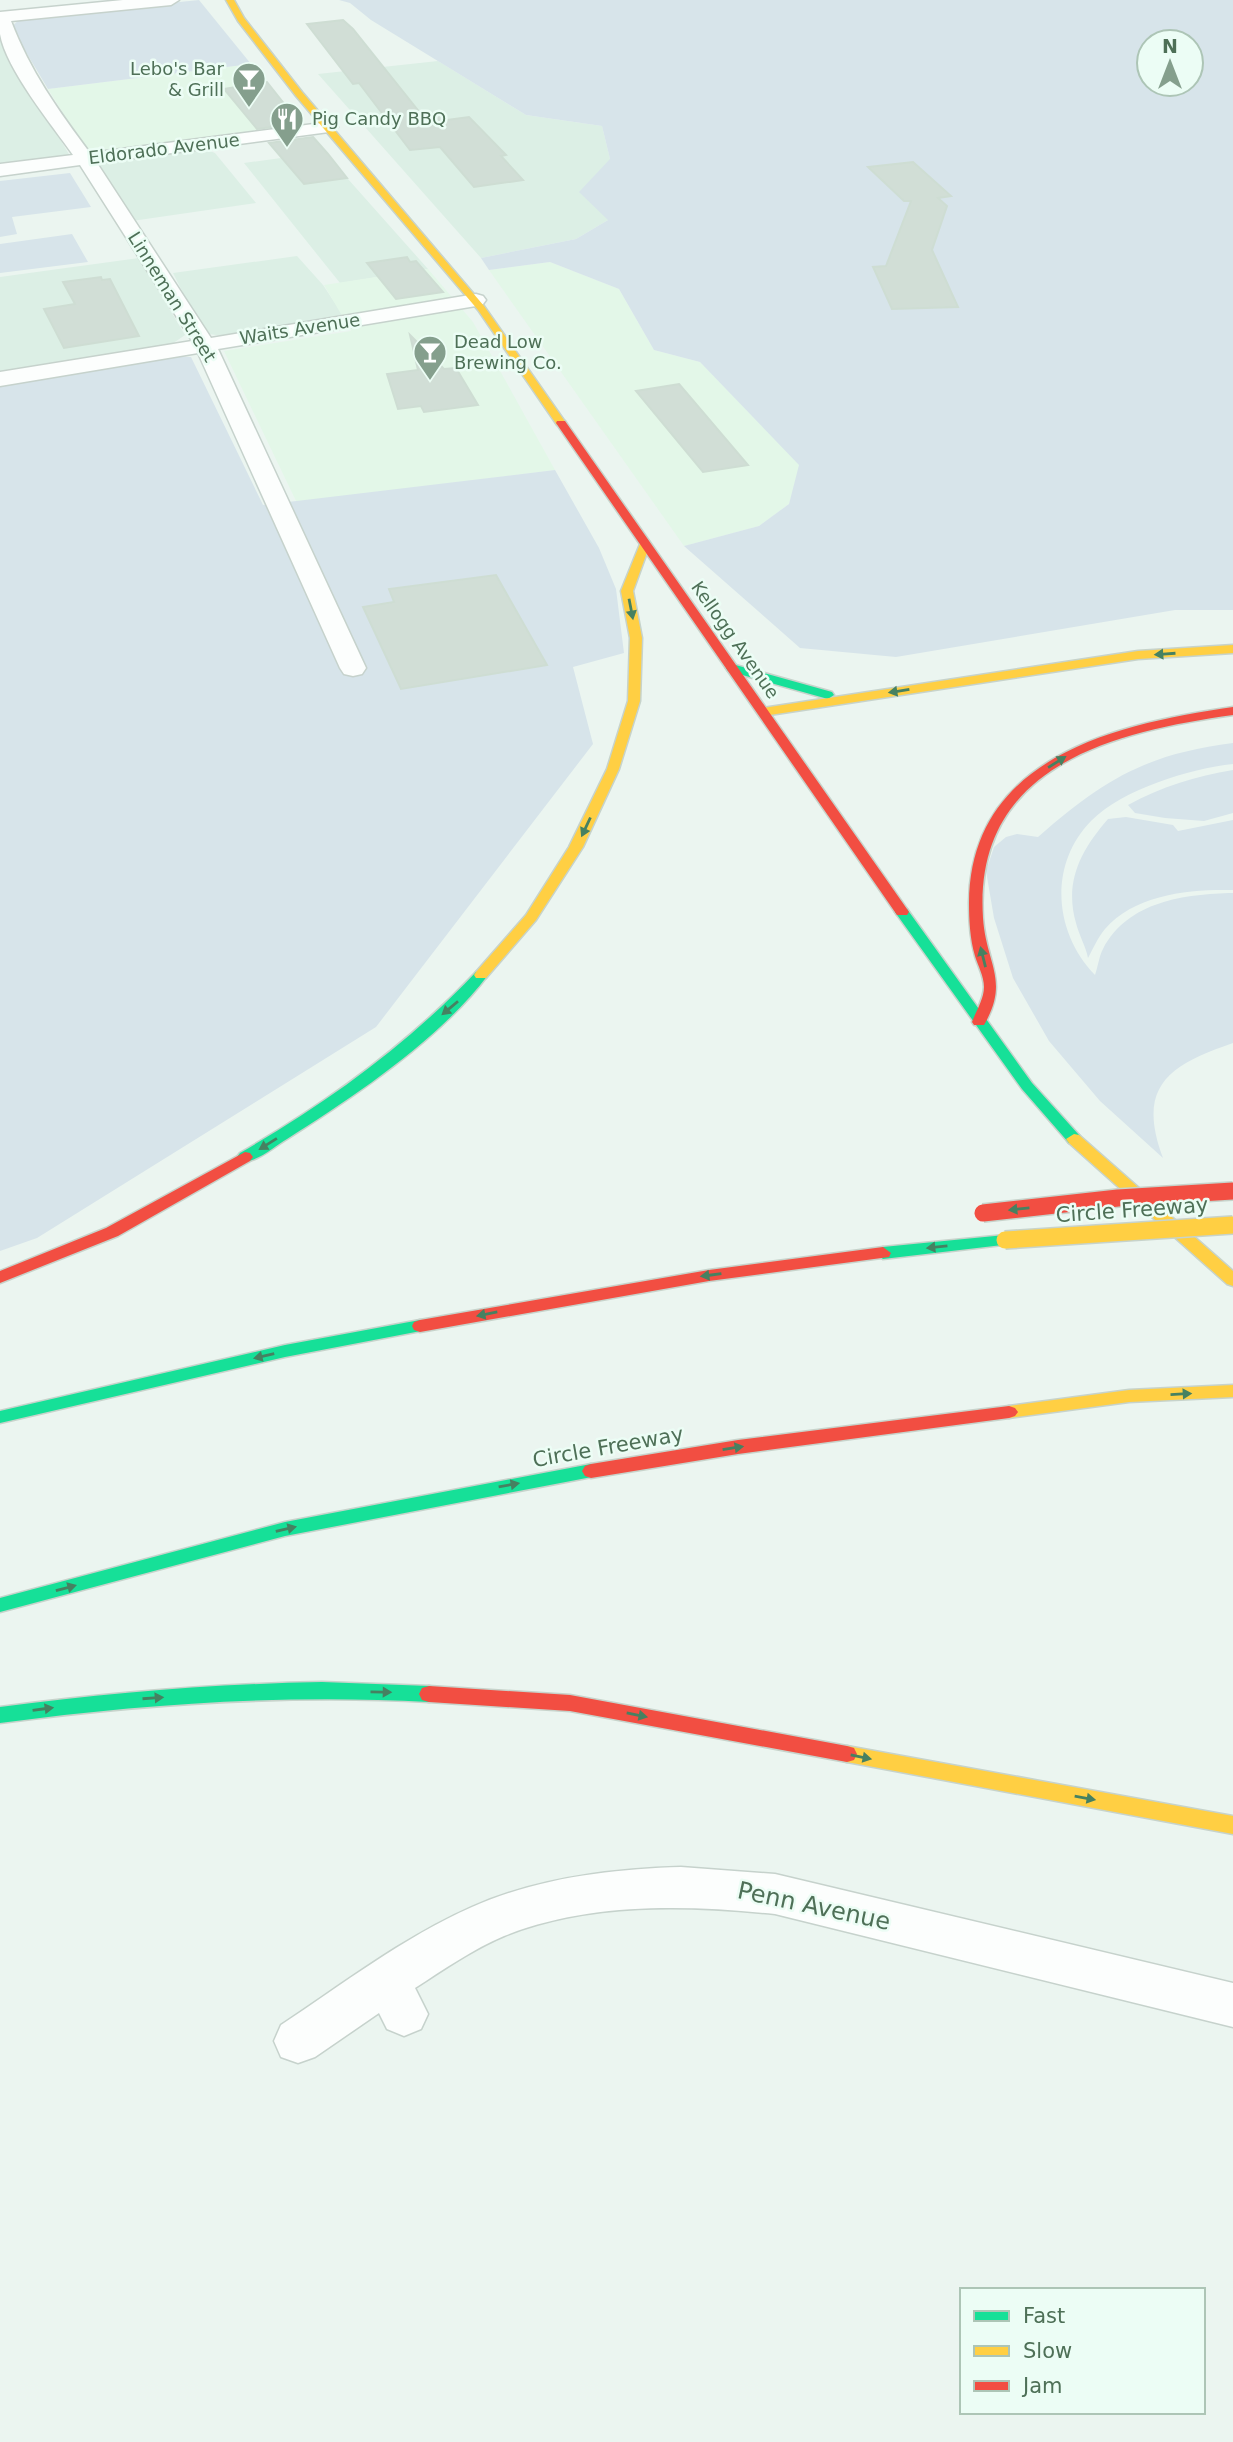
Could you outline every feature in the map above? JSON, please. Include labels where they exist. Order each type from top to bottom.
[{"type":"main road","name":"Kellogg Avenue","points":[[230,0],[241,19],[291,83],[476,300],[979,1022],[1027,1086],[1076,1141],[1233,1280]]},
{"type":"main road","points":[[0,1278],[112,1232],[265,1146],[361,1082],[459,1000],[531,917],[576,847],[612,769],[634,701],[636,639],[627,591],[645,544]]},
{"type":"main road","points":[[763,712],[1124,657],[1233,649]]},
{"type":"main road","points":[[732,668],[792,687],[851,698]]},
{"type":"main road","points":[[979,1022],[991,985],[977,929],[976,867],[980,847],[1000,810],[1029,781],[1077,750],[1138,727],[1233,711]]},
{"type":"main road","points":[[977,1215],[1118,1198],[1233,1191]]},
{"type":"main road","name":"Circle Freeway","points":[[0,1417],[285,1351],[627,1288],[807,1261],[1005,1240],[1233,1225]]},
{"type":"main road","points":[[807,1261],[908,1234]]},
{"type":"main road","name":"Circle Freeway","points":[[0,1605],[285,1529],[463,1494],[738,1447],[1129,1396],[1233,1391]]},
{"type":"main road","points":[[0,1715],[85,1703],[268,1691],[420,1693],[570,1703],[1233,1825]]},
{"type":"street","points":[[1,17],[171,0]]},
{"type":"street","name":"Linneman Street","points":[[1,17],[16,56],[44,102],[85,159],[205,344],[353,668]]},
{"type":"street","name":"Eldorado Avenue","points":[[0,170],[329,127]]},
{"type":"street","name":"Waits Avenue","points":[[0,379],[476,300]]},
{"type":"street","name":"Penn Avenue","points":[[298,2041],[395,1997],[489,1922],[559,1899],[636,1888],[706,1886],[775,1894],[1233,2005]]},
{"type":"shaded area","points":[[199,0],[251,64],[48,89],[11,27],[19,20],[34,17]]},
{"type":"shaded area","points":[[339,0],[1233,0],[1233,610],[1175,610],[896,657],[800,648],[684,546],[759,526],[789,504],[799,465],[700,362],[654,350],[619,289],[550,262],[489,270],[481,258],[576,239],[608,220],[579,192],[610,159],[602,126],[526,115],[371,20],[350,3]]},
{"type":"shaded area","points":[[0,38],[70,156],[0,166]]},
{"type":"shaded area","points":[[438,61],[526,115],[602,126],[610,159],[608,220],[576,239],[481,258],[318,74]]},
{"type":"shaded area","points":[[251,64],[300,122],[298,127],[103,153],[86,150],[48,89]]},
{"type":"shaded area","points":[[205,149],[215,153],[256,203],[132,221],[100,165],[106,162]]},
{"type":"shaded area","points":[[324,152],[428,269],[340,283],[244,163]]},
{"type":"shaded area","points":[[70,173],[91,207],[12,217],[17,234],[0,237],[0,181]]},
{"type":"shaded area","points":[[72,234],[88,262],[0,273],[0,244]]},
{"type":"shaded area","points":[[297,256],[323,285],[343,315],[223,336],[209,334],[197,321],[173,273]]},
{"type":"shaded area","points":[[139,258],[185,335],[172,344],[0,373],[0,277]]},
{"type":"shaded area","points":[[550,262],[619,289],[654,350],[700,362],[800,465],[789,504],[759,526],[684,546],[489,270]]},
{"type":"shaded area","points":[[428,269],[473,322],[555,470],[297,503],[224,351],[351,331],[324,285]]},
{"type":"shaded area","points":[[169,356],[191,357],[263,505],[555,470],[599,548],[616,589],[624,653],[573,667],[593,744],[376,1027],[37,1238],[0,1251],[0,384]]},
{"type":"shaded area","points":[[1233,743],[1233,764],[1158,782],[1120,799],[1104,810],[1077,839],[1063,878],[1064,919],[1081,958],[1095,975],[1102,952],[1114,933],[1142,910],[1159,903],[1196,895],[1233,893],[1233,1043],[1191,1060],[1164,1082],[1156,1096],[1154,1113],[1163,1158],[1100,1101],[1049,1041],[1013,978],[994,918],[986,871],[994,847],[1006,837],[1017,834],[1038,837],[1084,800],[1127,773],[1175,754]]},
{"type":"shaded area","points":[[1233,770],[1233,813],[1204,821],[1135,813],[1128,805],[1179,783]]},
{"type":"shaded area","points":[[1126,817],[1173,825],[1178,831],[1233,820],[1233,890],[1164,896],[1132,908],[1117,917],[1105,929],[1088,958],[1073,908],[1072,894],[1077,867],[1090,843],[1108,819]]},
{"type":"building","points":[[343,20],[421,114],[440,112],[447,120],[469,117],[506,155],[501,156],[523,180],[474,187],[440,147],[410,150],[359,83],[353,84],[307,24]]},
{"type":"building","name":"Lebo's Bar & Grill","points":[[267,82],[301,123],[257,129],[224,89]]},
{"type":"building","points":[[313,137],[347,178],[304,184],[269,143]]},
{"type":"building","points":[[913,162],[951,196],[938,198],[947,206],[932,250],[958,307],[892,309],[873,267],[886,266],[911,201],[904,201],[868,167]]},
{"type":"building","points":[[407,257],[410,262],[416,261],[443,292],[396,299],[367,263]]},
{"type":"building","points":[[101,277],[102,280],[110,279],[139,336],[64,348],[44,309],[75,304],[63,282]]},
{"type":"building","name":"Dead Low Brewing Co.","points":[[410,335],[444,369],[456,368],[478,405],[424,412],[421,406],[398,409],[387,374],[418,370]]},
{"type":"building","points":[[679,384],[748,465],[703,472],[636,391]]},
{"type":"building","points":[[496,575],[547,665],[401,689],[363,607],[394,602],[389,589]]},
{"type":"traffic: fast","points":[[732,668],[828,695]]},
{"type":"traffic: fast","points":[[902,912],[1027,1086],[1074,1139]]},
{"type":"traffic: fast","points":[[245,1157],[307,1120],[370,1075],[430,1026],[481,975]]},
{"type":"traffic: fast","points":[[883,1253],[1005,1240]]},
{"type":"traffic: fast","points":[[0,1417],[285,1351],[420,1326]]},
{"type":"traffic: fast","points":[[0,1605],[285,1529],[591,1471]]},
{"type":"traffic: fast","points":[[0,1715],[214,1693],[322,1690],[429,1694]]},
{"type":"traffic: slow","points":[[230,0],[241,19],[299,94],[481,308],[561,423]]},
{"type":"traffic: slow","points":[[481,975],[531,917],[576,847],[613,769],[634,701],[636,638],[627,591],[645,544]]},
{"type":"traffic: slow","points":[[763,712],[1138,655],[1233,649]]},
{"type":"traffic: slow","points":[[1074,1139],[1233,1280]]},
{"type":"traffic: slow","points":[[1005,1240],[1233,1225]]},
{"type":"traffic: slow","points":[[1009,1412],[1129,1396],[1233,1391]]},
{"type":"traffic: slow","points":[[847,1754],[1233,1825]]},
{"type":"traffic: jam","points":[[561,423],[902,912]]},
{"type":"traffic: jam","points":[[979,1022],[991,987],[979,940],[976,892],[983,847],[1001,810],[1029,780],[1065,757],[1105,739],[1148,726],[1233,711]]},
{"type":"traffic: jam","points":[[0,1277],[112,1232],[245,1157]]},
{"type":"traffic: jam","points":[[983,1213],[1118,1198],[1233,1191]]},
{"type":"traffic: jam","points":[[420,1326],[709,1276],[883,1253]]},
{"type":"traffic: jam","points":[[591,1471],[738,1447],[1009,1412]]},
{"type":"traffic: jam","points":[[429,1694],[570,1703],[847,1754]]},
{"type":"place","name":"Lebo's Bar & Grill","points":[[249,109]]},
{"type":"place","name":"Pig Candy BBQ","points":[[287,149]]},
{"type":"place","name":"Dead Low Brewing Co.","points":[[430,382]]}]
